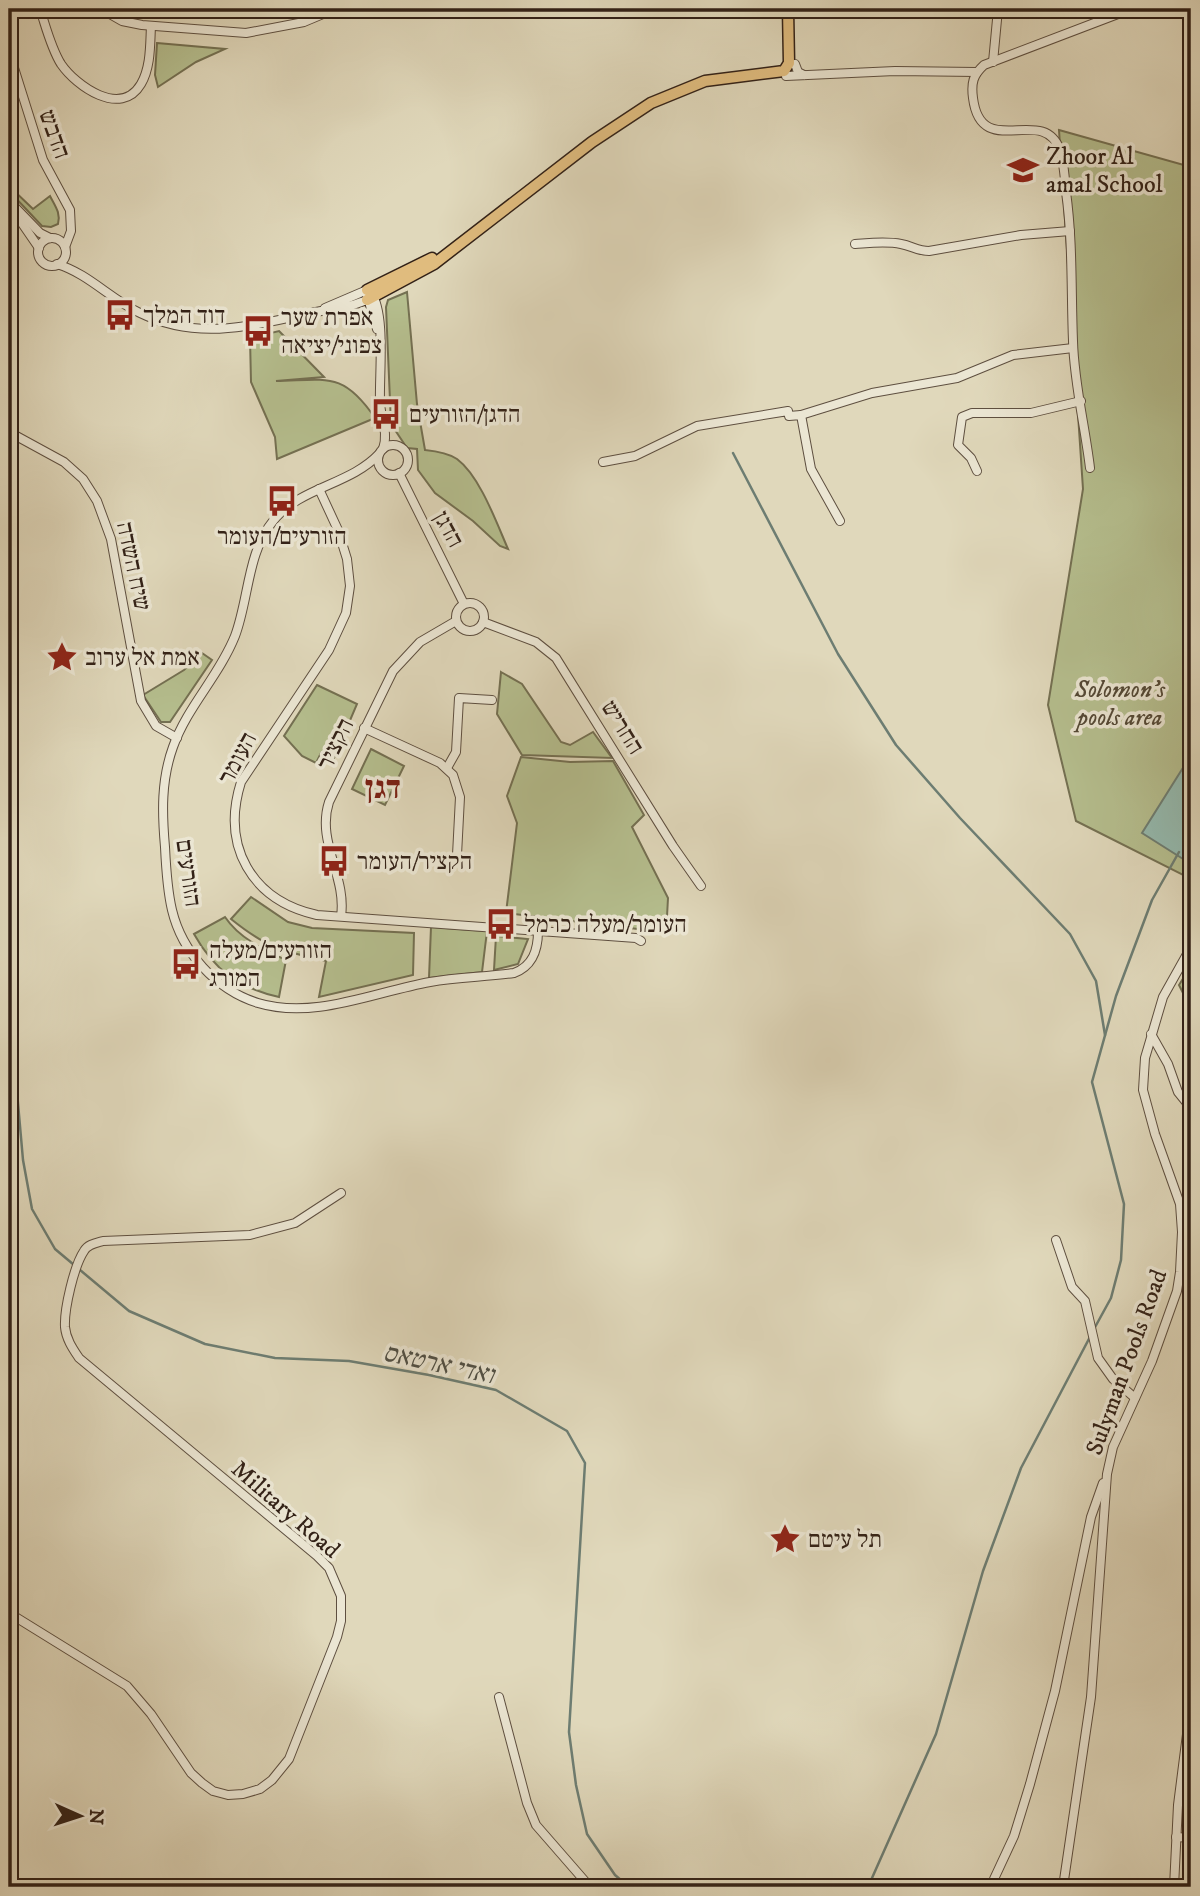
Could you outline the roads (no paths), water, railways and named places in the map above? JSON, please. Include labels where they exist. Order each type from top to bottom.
[{"type":"main road","points":[[369,296],[422,271],[593,142],[651,103],[705,80],[783,71],[789,63],[788,9]]},
{"type":"main road","points":[[651,103],[706,86],[786,76],[795,64],[794,9]]},
{"type":"street","points":[[40,9],[57,57],[66,70],[90,91],[107,98],[129,96],[140,86],[147,66],[151,26]]},
{"type":"street","points":[[101,9],[122,21],[151,26],[250,33],[304,22],[335,9]]},
{"type":"street","points":[[993,62],[998,9]]},
{"type":"street","points":[[1090,468],[1073,348],[1070,231],[1062,156],[1057,143],[1034,129],[988,129],[978,119],[974,108],[972,82],[976,72],[984,65],[1131,9]]},
{"type":"street","name":"הדבש","points":[[9,52],[34,137],[51,177],[70,210],[71,225]]},
{"type":"street","points":[[795,64],[798,72],[804,75]]},
{"type":"street","points":[[786,76],[895,71],[976,72]]},
{"type":"street","points":[[9,203],[40,233],[52,238],[65,249],[81,273]]},
{"type":"street","points":[[9,203],[39,248],[42,261],[47,265],[57,264],[81,273],[137,312],[166,324],[203,330],[237,329],[313,313],[369,296],[380,335],[380,400],[386,439],[379,466],[386,472]]},
{"type":"street","points":[[39,248],[43,242],[66,231],[71,225]]},
{"type":"street","points":[[57,264],[64,259],[71,225]]},
{"type":"street","points":[[855,244],[887,242],[929,251],[1021,235],[1070,231]]},
{"type":"street","points":[[603,462],[635,456],[697,426],[788,411],[789,416],[801,415],[872,393],[957,378],[1013,355],[1073,348]]},
{"type":"street","points":[[977,471],[971,458],[958,445],[962,417],[972,413],[1031,413],[1081,401]]},
{"type":"street","points":[[801,415],[811,469],[840,521]]},
{"type":"street","points":[[357,471],[370,468],[399,473],[404,469],[408,460],[407,453],[384,428]]},
{"type":"street","name":"שיח השדה","points":[[9,432],[64,462],[83,479],[97,501],[111,539],[141,701],[156,726],[177,738]]},
{"type":"street","points":[[357,471],[391,445],[400,447]]},
{"type":"street","name":"הזורעים","points":[[357,471],[318,489],[282,511],[264,534],[231,645],[177,738],[167,766],[162,806],[168,889],[172,912],[180,933],[191,952],[220,983],[237,995],[268,1005],[302,1009],[429,982],[514,973],[526,968],[533,959],[538,931]]},
{"type":"street","name":"הדגן","points":[[399,473],[464,604]]},
{"type":"street","name":"העומר","points":[[318,489],[338,530],[347,559],[350,586],[346,612],[329,650],[241,782],[234,818],[241,856],[250,873],[277,901],[296,910],[317,915],[636,938],[641,941]]},
{"type":"street","points":[[472,603],[480,607],[483,613],[482,622],[477,629],[469,631],[461,628],[456,621],[457,610],[464,604],[472,603]]},
{"type":"street","name":"הקציר","points":[[341,916],[341,896],[325,832],[329,802],[388,680],[405,656],[428,635],[456,621]]},
{"type":"street","name":"החריש","points":[[482,622],[536,642],[559,662],[673,846],[701,886]]},
{"type":"street","points":[[447,768],[456,754],[459,698],[492,700]]},
{"type":"street","points":[[364,728],[447,768],[455,778],[460,792],[457,855]]},
{"type":"street","name":"Sulyman Pools Road","points":[[1063,1887],[1091,1697],[1107,1474],[1113,1447],[1152,1361],[1177,1291],[1181,1253],[1180,1204],[1155,1134],[1143,1090],[1145,1058],[1163,998],[1191,947]]},
{"type":"street","points":[[1151,1034],[1168,1064],[1178,1092],[1191,1108]]},
{"type":"street","name":"Military Road","points":[[9,1613],[127,1686],[151,1714],[191,1773],[213,1791],[228,1795],[260,1789],[284,1768],[326,1666],[341,1621],[341,1596],[337,1582],[329,1568],[317,1556],[79,1358],[65,1329],[69,1294],[84,1251],[91,1244],[103,1241],[250,1235],[295,1223],[341,1193]]},
{"type":"street","points":[[1180,1204],[1191,1228]]},
{"type":"street","points":[[1056,1240],[1072,1287],[1084,1301],[1097,1358],[1113,1379],[1135,1398]]},
{"type":"street","points":[[1181,1253],[1191,1254]]},
{"type":"street","points":[[993,1887],[1014,1836],[1030,1784],[1055,1691],[1091,1517],[1107,1474]]},
{"type":"street","points":[[499,1698],[527,1803],[536,1825],[590,1887]]},
{"type":"street","points":[[1174,1887],[1176,1837],[1191,1703]]},
{"type":"street","points":[[1176,1837],[1191,1838]]},
{"type":"water","points":[[1191,755],[1191,864],[1142,833]]},
{"type":"waterway","points":[[733,453],[838,654],[896,745],[960,818],[1070,934],[1096,981],[1105,1035]]},
{"type":"waterway","points":[[1094,1329],[1111,1298],[1121,1260],[1124,1204],[1092,1082],[1116,996],[1152,900],[1179,852]]},
{"type":"waterway","name":"ואדי ארטאס","points":[[9,1049],[32,1209],[55,1249],[129,1311],[205,1344],[275,1358],[349,1361],[496,1390],[567,1431],[585,1463],[569,1732],[576,1785],[587,1834],[615,1875],[629,1887]]},
{"type":"waterway","points":[[868,1887],[936,1734],[983,1571],[1021,1468],[1091,1335]]},
{"type":"place","name":"Zhoor Al amal School","points":[[1023,170]]},
{"type":"place","name":"דוד המלך","points":[[120,315]]},
{"type":"place","name":"אפרת שער צפוני/יציאה","points":[[258,331]]},
{"type":"place","name":"הדגן/הזורעים","points":[[386,414]]},
{"type":"place","name":"הזורעים/העומר","points":[[282,501]]},
{"type":"place","name":"אמת אל ערוב","points":[[62,657]]},
{"type":"place","name":"הקציר/העומר","points":[[334,861]]},
{"type":"place","name":"העומר/מעלה כרמל","points":[[501,924]]},
{"type":"place","name":"הזורעים/מעלה המורג","points":[[186,964]]},
{"type":"place","name":"תל עיטם","points":[[785,1539]]},
{"type":"district","name":"דגן","points":[[383,787]]},
{"type":"park label","name":"Solomon's pools area","points":[[1120,703]]}]
